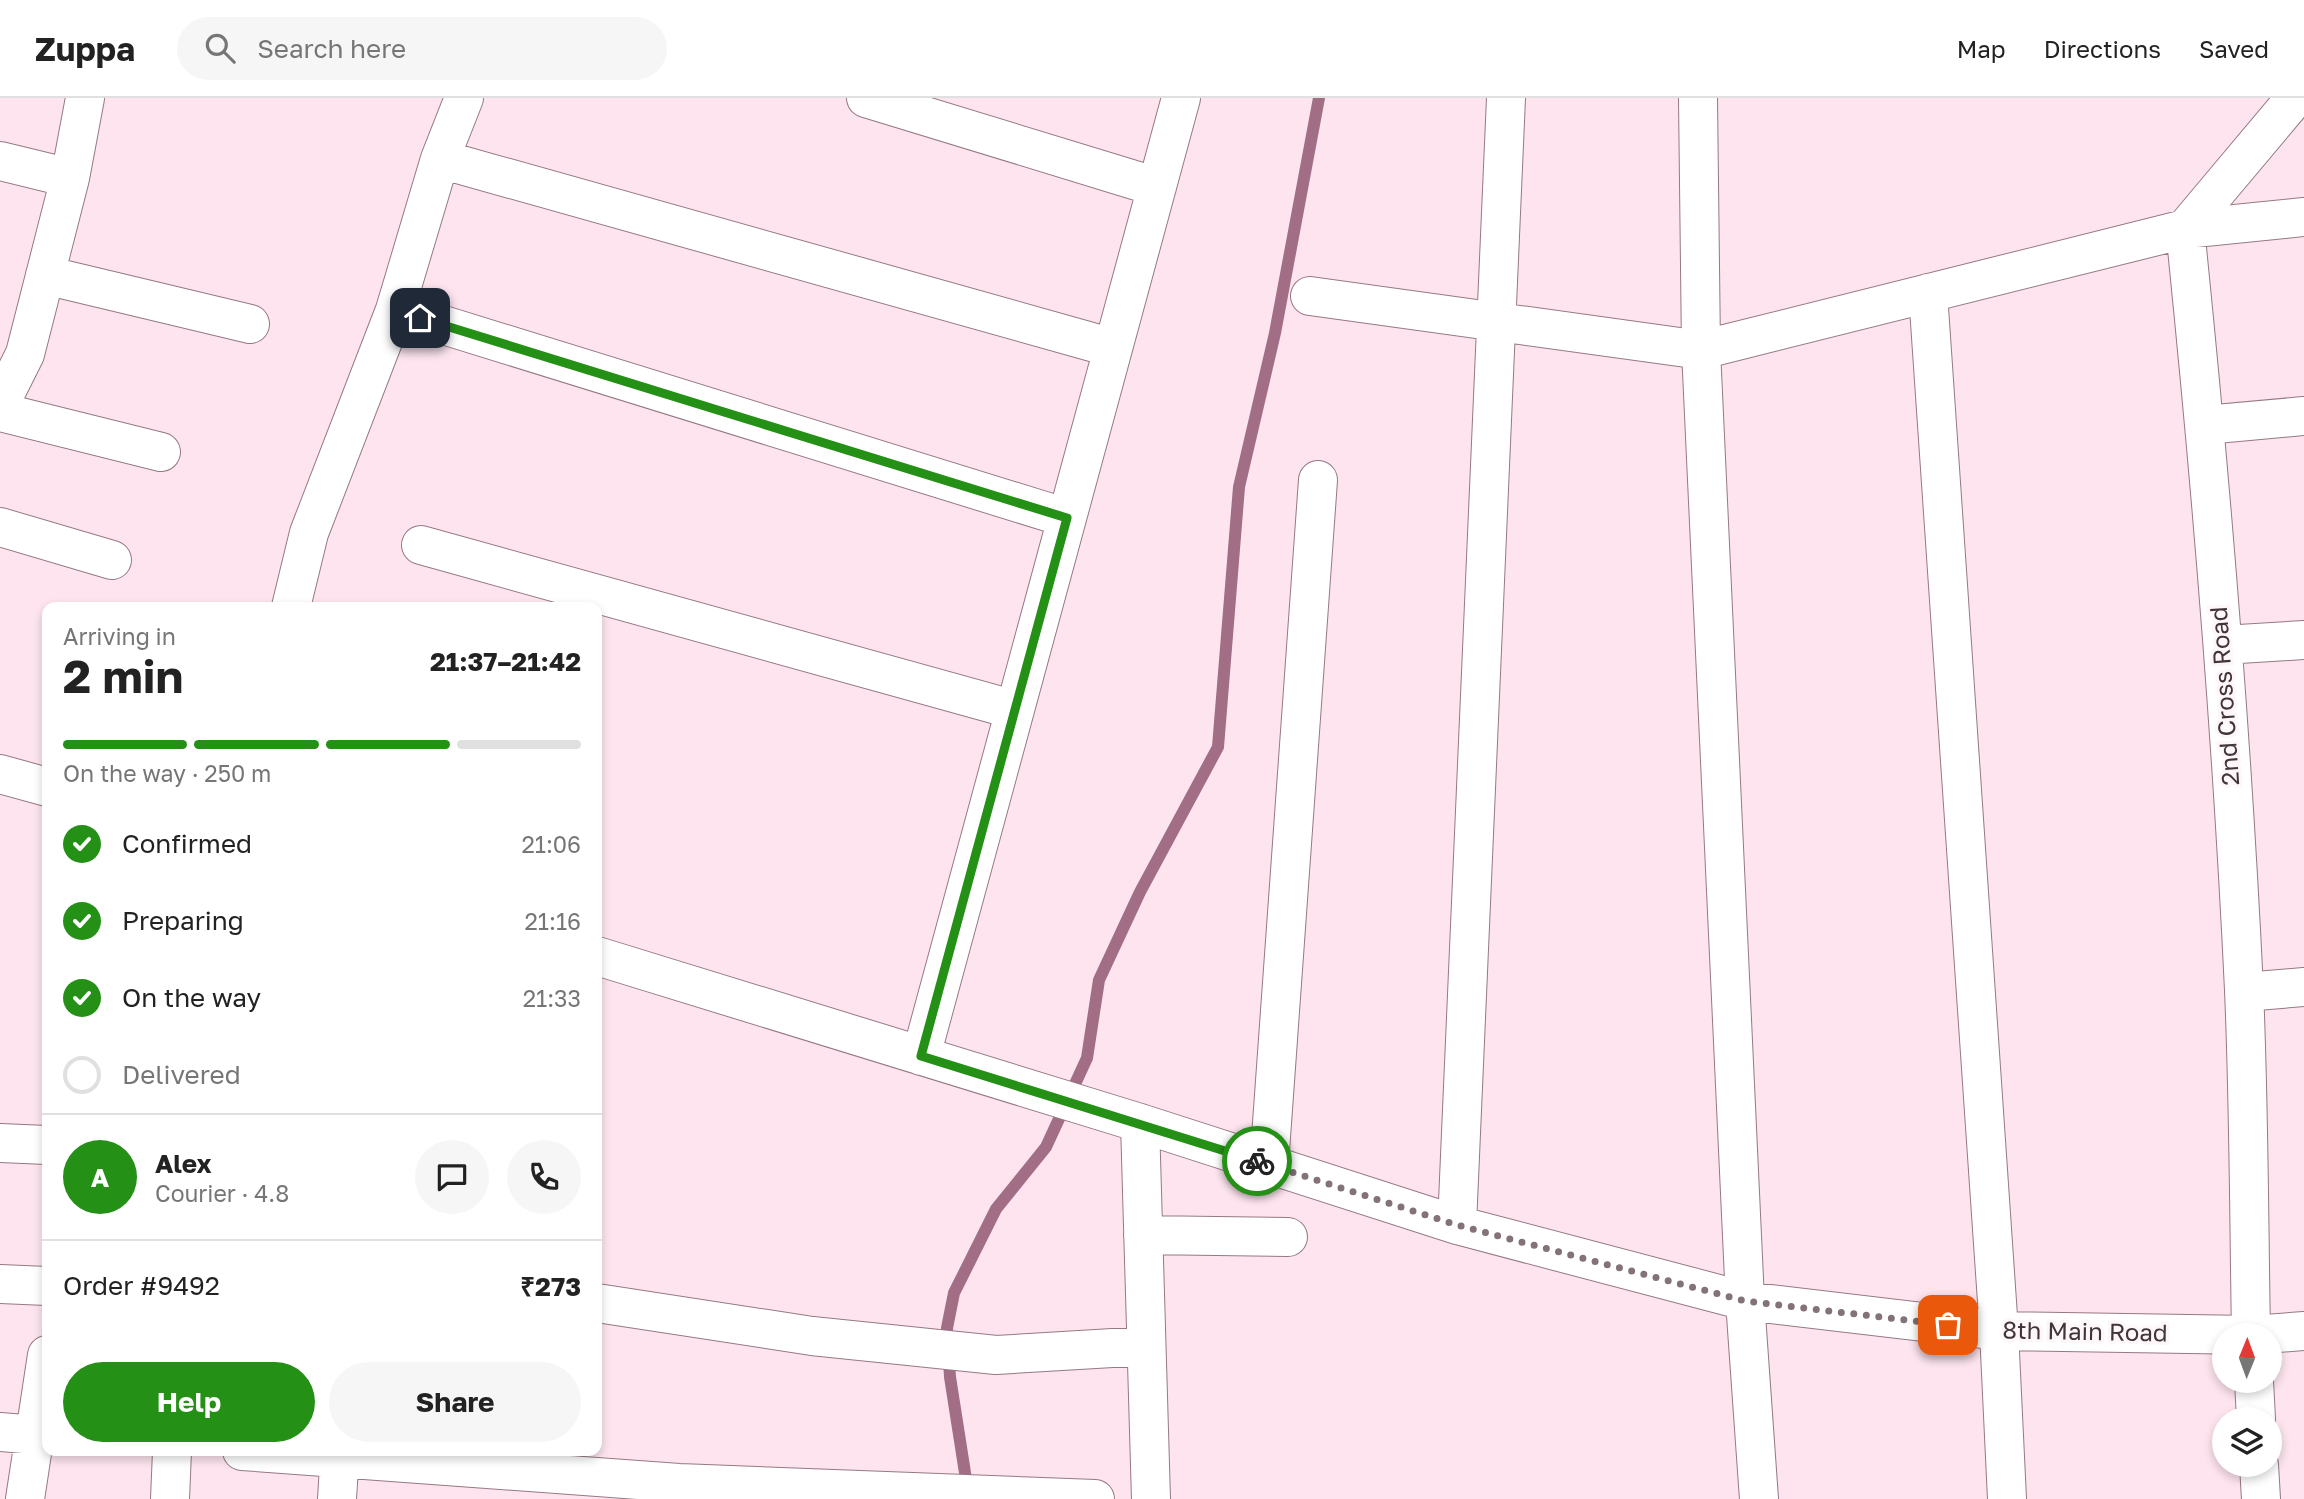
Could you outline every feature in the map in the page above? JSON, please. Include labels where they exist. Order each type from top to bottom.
[{"type":"street","points":[[0,404],[13,351],[45,275],[70,178],[85,98]]},
{"type":"street","points":[[292,602],[309,533],[394,310],[440,159],[464,98]]},
{"type":"street","points":[[866,98],[1157,187]]},
{"type":"street","points":[[921,1056],[1181,98]]},
{"type":"street","points":[[1457,1225],[1506,98]]},
{"type":"street","points":[[1698,98],[1701,350],[1745,1301],[1759,1499]]},
{"type":"street","points":[[2185,229],[2295,98]]},
{"type":"street","points":[[440,159],[1113,348]]},
{"type":"street","points":[[0,161],[70,178]]},
{"type":"street","points":[[1310,296],[1701,350],[2185,229],[2304,217]]},
{"type":"street","name":"2nd Cross Road","points":[[2185,229],[2223,645],[2244,992],[2251,1323]]},
{"type":"street","points":[[45,275],[250,324]]},
{"type":"street","points":[[1928,293],[1999,1331],[2007,1499]]},
{"type":"street","points":[[394,310],[1067,518]]},
{"type":"street","points":[[0,412],[161,452]]},
{"type":"street","points":[[2205,425],[2304,416]]},
{"type":"street","points":[[1269,1165],[1318,480]]},
{"type":"street","points":[[0,527],[112,560]]},
{"type":"street","points":[[421,545],[1015,709]]},
{"type":"street","points":[[2223,645],[2304,640]]},
{"type":"street","points":[[0,774],[42,786]]},
{"type":"street","name":"8th Main Road","points":[[602,958],[1140,1123],[1457,1225],[1745,1301],[1999,1331],[2212,1334]]},
{"type":"street","points":[[2244,992],[2304,986]]},
{"type":"street","points":[[1140,1123],[1151,1499]]},
{"type":"street","points":[[0,1143],[42,1145]]},
{"type":"street","points":[[1143,1235],[1288,1237]]},
{"type":"street","points":[[0,1284],[42,1286]]},
{"type":"street","points":[[602,1304],[812,1336],[996,1355],[1146,1346]]},
{"type":"street","name":"8th Main Road","points":[[2282,1333],[2304,1331]]},
{"type":"street","points":[[25,1499],[28,1434],[42,1376]]},
{"type":"street","points":[[170,1499],[172,1456]]},
{"type":"street","points":[[337,1499],[340,1456]]},
{"type":"street","points":[[349,1456],[473,1484],[874,1495],[925,1492],[1095,1499]]},
{"type":"street","points":[[2260,1477],[2261,1499]]},
{"type":"waterway","points":[[968,1492],[950,1377],[947,1328],[954,1293],[996,1209],[1046,1147],[1087,1058],[1099,980],[1140,892],[1218,747],[1239,487],[1275,333],[1319,98]]},
{"type":"way so far","points":[[1257,1161],[1457,1225],[1745,1301],[1948,1325]]},
{"type":"route","points":[[420,318],[1067,518],[921,1056],[1257,1161]]}]
